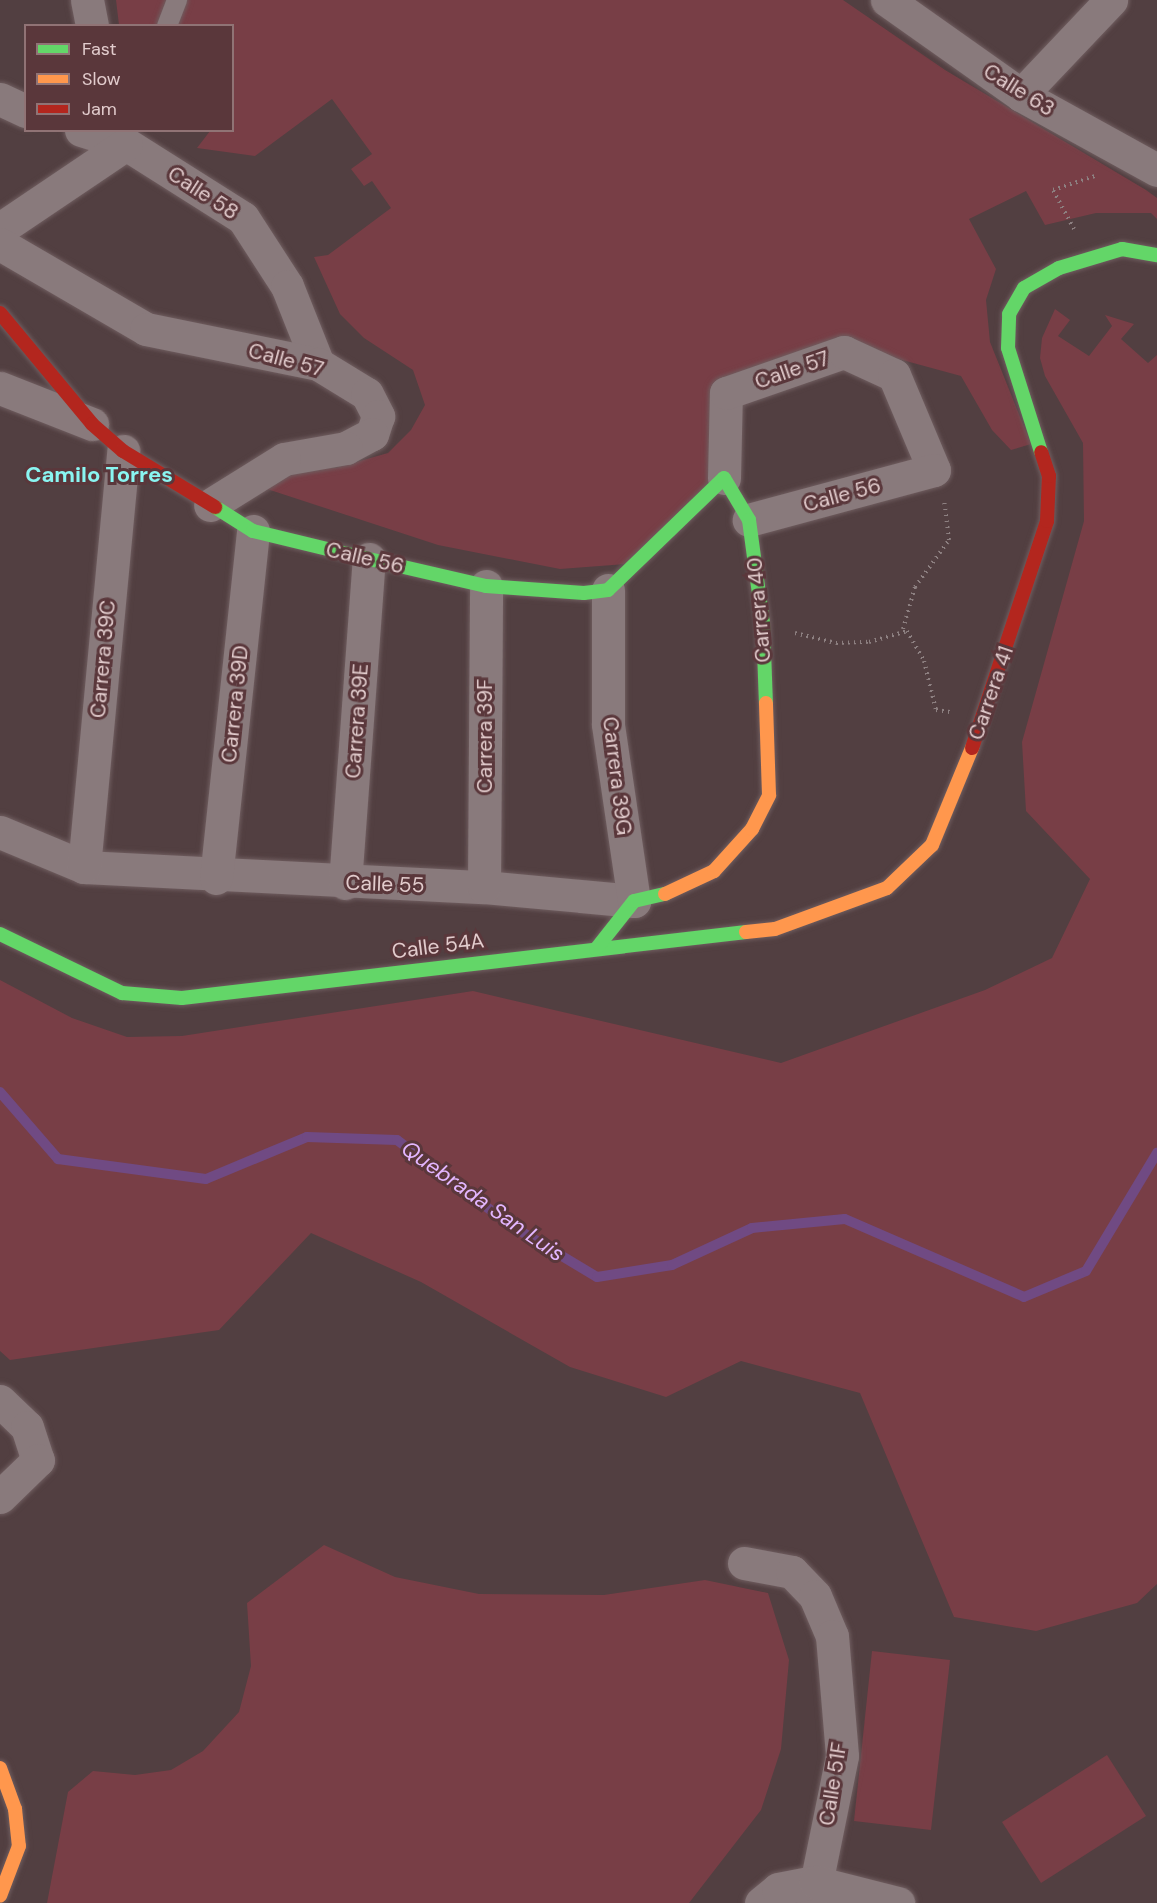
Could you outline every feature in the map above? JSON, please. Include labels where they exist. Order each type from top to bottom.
[{"type":"street","points":[[87,0],[92,24]]},
{"type":"street","name":"Calle 63","points":[[887,0],[1021,95],[1156,166]]},
{"type":"street","points":[[1021,95],[1111,0]]},
{"type":"street","points":[[0,99],[24,110]]},
{"type":"street","points":[[0,229],[105,135]]},
{"type":"street","name":"Calle 58","points":[[105,135],[243,218],[287,286],[318,364]]},
{"type":"street","name":"Calle 57","points":[[0,244],[146,329],[318,364],[367,394],[378,416],[372,434],[346,448],[284,459],[210,505]]},
{"type":"street","points":[[1089,256],[1122,249],[1157,255]]},
{"type":"street","name":"Carrera 41","points":[[887,888],[932,845],[948,814],[998,680],[1047,521],[1049,476],[1008,348],[1009,314],[1024,288],[1089,256]]},
{"type":"street","points":[[0,314],[92,424]]},
{"type":"street","name":"Calle 57","points":[[724,478],[726,393],[844,352],[880,364],[894,375],[934,470]]},
{"type":"street","name":"Calle 56","points":[[0,388],[92,424],[123,451],[253,531],[486,586],[584,593],[608,590]]},
{"type":"street","name":"Carrera 39C","points":[[84,867],[123,451]]},
{"type":"street","name":"Calle 56","points":[[749,520],[934,470]]},
{"type":"street","points":[[608,590],[724,478]]},
{"type":"street","name":"Carrera 40","points":[[724,478],[749,520],[763,623],[769,795],[752,829]]},
{"type":"street","name":"Carrera 39D","points":[[216,878],[253,531]]},
{"type":"street","name":"Carrera 39E","points":[[345,883],[369,559]]},
{"type":"street","name":"Carrera 39F","points":[[484,887],[486,586]]},
{"type":"street","name":"Carrera 39G","points":[[608,590],[608,724],[633,901]]},
{"type":"street","name":"Calle 55","points":[[0,832],[84,867],[216,878],[484,887],[633,901],[675,891],[714,871],[752,829]]},
{"type":"street","name":"Calle 54A","points":[[0,934],[122,993],[182,998],[775,929],[887,888]]},
{"type":"street","points":[[596,949],[633,901]]},
{"type":"street","points":[[0,1401],[27,1427],[38,1460],[0,1497]]},
{"type":"street","name":"Calle 51F","points":[[744,1563],[792,1572],[815,1596],[832,1636],[842,1756],[814,1892]]},
{"type":"street","points":[[0,1896],[19,1846],[1,1775]]},
{"type":"street","points":[[761,1903],[778,1889],[898,1903]]},
{"type":"lane","points":[[168,24],[177,0]]},
{"type":"path","points":[[1089,256],[1053,190],[1108,175]]},
{"type":"path","points":[[934,470],[949,540],[915,587],[903,629],[924,661],[936,710],[953,711],[959,704]]},
{"type":"path","points":[[823,642],[869,642],[903,629]]},
{"type":"shaded area","points":[[116,0],[843,0],[945,70],[1146,190],[1157,198],[1157,219],[1151,213],[1096,213],[1045,225],[1026,191],[969,219],[996,269],[986,300],[990,342],[1031,444],[1011,450],[992,430],[961,376],[847,345],[742,404],[724,478],[626,564],[560,569],[438,545],[267,489],[270,468],[335,468],[388,453],[411,430],[425,405],[413,370],[364,338],[340,314],[314,257],[328,255],[391,208],[372,181],[364,186],[351,169],[372,154],[332,99],[255,156],[197,148],[209,132],[234,132],[234,24],[119,24]]},
{"type":"shaded area","points":[[1055,309],[1070,320],[1058,336],[1089,356],[1112,326],[1105,315],[1134,324],[1121,339],[1148,363],[1157,355],[1157,1584],[1137,1603],[1036,1631],[954,1617],[860,1393],[741,1361],[666,1397],[570,1367],[421,1282],[311,1233],[219,1330],[10,1360],[0,1351],[0,980],[72,1018],[127,1037],[182,1036],[473,991],[781,1063],[985,990],[1052,958],[1090,879],[1026,811],[1022,742],[1084,521],[1083,443],[1045,376],[1040,358],[1042,338]]},
{"type":"shaded area","points":[[324,1545],[395,1577],[479,1594],[604,1595],[705,1580],[768,1593],[789,1660],[781,1749],[761,1810],[689,1903],[47,1903],[68,1792],[93,1771],[135,1775],[171,1770],[203,1751],[239,1712],[251,1666],[247,1603]]},
{"type":"shaded area","points":[[872,1651],[950,1660],[931,1830],[854,1821]]},
{"type":"shaded area","points":[[1107,1755],[1146,1816],[1041,1883],[1002,1822]]},
{"type":"waterway","name":"Quebrada San Luis","points":[[0,1092],[58,1159],[206,1179],[307,1137],[397,1140],[512,1226],[597,1277],[672,1265],[752,1228],[845,1219],[1024,1297],[1086,1271],[1157,1153]]},
{"type":"traffic: fast","points":[[1041,452],[1008,348],[1009,314],[1024,288],[1059,268],[1122,249],[1157,255]]},
{"type":"traffic: fast","points":[[215,507],[253,531],[369,559],[486,586],[584,593],[608,590],[724,478],[749,520],[763,623],[766,703]]},
{"type":"traffic: fast","points":[[596,949],[634,901],[665,894]]},
{"type":"traffic: fast","points":[[0,934],[122,993],[182,998],[746,932]]},
{"type":"traffic: slow","points":[[665,894],[714,871],[752,829],[769,795],[766,703]]},
{"type":"traffic: slow","points":[[746,932],[775,929],[887,888],[932,845],[972,748]]},
{"type":"traffic: slow","points":[[0,1768],[15,1809],[19,1846],[0,1896]]},
{"type":"traffic: jam","points":[[0,313],[92,424],[123,451],[215,507]]},
{"type":"traffic: jam","points":[[972,748],[1047,521],[1049,476],[1041,452]]},
{"type":"district","name":"Camilo Torres","points":[[99,475]]}]
